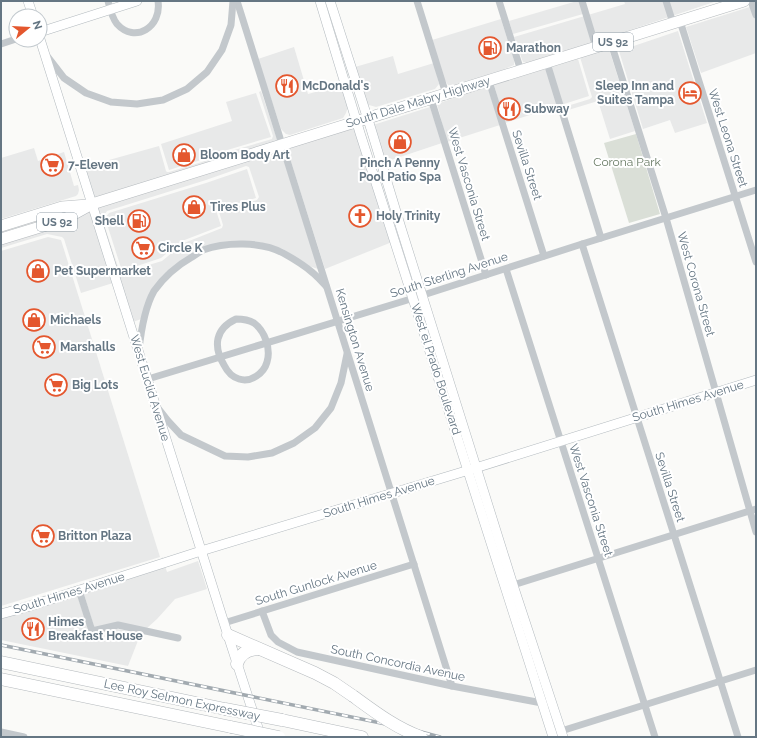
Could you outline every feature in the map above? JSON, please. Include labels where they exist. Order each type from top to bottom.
[{"type":"highway","points":[[228,635],[315,673],[334,683],[395,725],[407,732],[421,737]]},
{"type":"highway","points":[[237,664],[244,653],[249,650],[259,649]]},
{"type":"highway","name":"Lee Roy Selmon Expressway","points":[[1,662],[362,737]]},
{"type":"highway","name":"Lee Roy Selmon Expressway","points":[[1,680],[279,737]]},
{"type":"main road","name":"South Dale Mabry Highway","points":[[1,226],[62,207],[92,204],[744,1]]},
{"type":"main road","name":"South Dale Mabry Highway","points":[[1,239],[64,220],[92,204]]},
{"type":"street","points":[[48,29],[109,5],[137,1]]},
{"type":"street","points":[[109,5],[113,18],[117,24],[130,32],[138,32],[146,30],[156,20],[158,1]]},
{"type":"street","points":[[43,49],[48,58],[64,78],[86,93],[111,102],[137,104],[163,100],[187,89],[207,72],[222,50],[231,25],[233,1]]},
{"type":"street","name":"Kensington Avenue","points":[[237,1],[452,686]]},
{"type":"street","name":"West el Prado Boulevard","points":[[320,1],[357,121],[418,297],[557,735]]},
{"type":"street","name":"West el Prado Boulevard","points":[[330,1],[368,118],[396,230]]},
{"type":"street","points":[[416,1],[446,94]]},
{"type":"street","points":[[499,1],[521,71]]},
{"type":"street","points":[[582,1],[596,47]]},
{"type":"street","name":"West Leona Street","points":[[666,1],[676,22],[756,262]]},
{"type":"street","points":[[752,1],[756,15]]},
{"type":"street","name":"West Corona Street","points":[[610,42],[666,218],[716,392],[753,510],[756,532]]},
{"type":"street","name":"West Euclid Avenue","points":[[43,49],[261,737]]},
{"type":"street","points":[[547,63],[601,238]]},
{"type":"street","name":"Sevilla Street","points":[[489,81],[544,256]]},
{"type":"street","name":"West Vasconia Street","points":[[431,99],[486,275]]},
{"type":"street","name":"South Sterling Avenue","points":[[148,379],[418,297],[756,190]]},
{"type":"street","points":[[138,350],[146,312],[154,292],[161,282],[184,261],[202,251],[220,246],[238,244],[259,245],[282,252],[313,273],[327,288]]},
{"type":"street","name":"Sevilla Street","points":[[582,244],[738,737]]},
{"type":"street","name":"West Vasconia Street","points":[[506,269],[655,737]]},
{"type":"street","points":[[236,319],[253,323],[261,330],[266,343],[268,361],[264,370],[258,376],[246,380],[234,377],[228,372],[218,350],[219,334],[226,325],[236,319]]},
{"type":"street","points":[[156,405],[181,435],[225,456],[248,458],[272,453],[294,444],[315,428],[331,408],[341,383],[347,352]]},
{"type":"street","name":"South Himes Avenue","points":[[1,614],[756,380]]},
{"type":"street","points":[[509,586],[753,510]]},
{"type":"street","name":"South Gunlock Avenue","points":[[224,623],[414,564]]},
{"type":"street","points":[[79,590],[92,631],[118,625],[178,638]]},
{"type":"street","name":"South Concordia Avenue","points":[[262,611],[270,635],[278,642],[297,652],[452,686],[546,703]]},
{"type":"street","points":[[557,735],[645,704],[756,670]]},
{"type":"street","points":[[1,732],[24,737]]},
{"type":"shaded area","points":[[579,1],[583,14],[513,34],[509,21]]},
{"type":"shaded area","points":[[624,1],[717,1],[588,44],[527,63],[523,62],[514,37],[625,4]]},
{"type":"shaded area","points":[[756,5],[756,53],[701,73],[686,27]]},
{"type":"shaded area","points":[[501,19],[514,60],[514,65],[453,85],[448,85],[442,76],[432,40]]},
{"type":"shaded area","points":[[678,31],[707,123],[675,133],[670,120],[643,129],[619,51]]},
{"type":"shaded area","points":[[608,46],[635,131],[610,139],[598,101],[565,111],[564,107],[590,99],[592,97],[580,57]]},
{"type":"shaded area","points":[[294,47],[308,94],[341,85],[348,107],[343,118],[290,135],[286,134],[281,129],[258,59]]},
{"type":"shaded area","points":[[393,56],[398,74],[434,63],[439,84],[435,89],[376,107],[369,105],[366,103],[355,67]]},
{"type":"shaded area","points":[[578,59],[589,96],[505,123],[494,85]]},
{"type":"shaded area","points":[[487,86],[500,125],[447,142],[437,104]]},
{"type":"shaded area","points":[[261,91],[278,142],[95,200],[84,167],[159,146],[166,171],[169,172],[202,162],[224,153],[272,139],[273,136],[259,92]]},
{"type":"shaded area","points":[[256,93],[271,137],[169,170],[161,144],[232,121],[226,102]]},
{"type":"shaded area","points":[[430,107],[442,143],[385,162],[373,125]]},
{"type":"shaded area","points":[[354,125],[392,242],[325,269],[286,146]]},
{"type":"shaded area","points":[[34,148],[38,161],[64,152],[74,186],[78,185],[78,194],[76,196],[1,219],[1,158]]},
{"type":"shaded area","points":[[280,148],[318,269],[309,266],[283,249],[259,242],[237,241],[219,243],[167,271],[141,319],[133,322],[96,206]],"holes":[[[246,166],[249,167],[259,197],[257,200],[219,212],[223,225],[222,228],[184,243],[162,261],[120,273],[103,221],[103,217],[107,211]]]},
{"type":"shaded area","points":[[247,169],[256,198],[216,210],[221,226],[182,241],[161,258],[122,271],[106,221],[106,217],[109,213]]},
{"type":"shaded area","points":[[77,209],[62,217],[1,236],[1,229]]},
{"type":"shaded area","points":[[90,209],[113,283],[81,293],[64,239],[62,237],[47,234],[1,248],[1,242]]},
{"type":"shaded area","points":[[48,237],[61,240],[160,557],[1,606],[1,251]]},
{"type":"shaded area","points":[[163,557],[163,560],[1,611],[1,609],[160,560]]},
{"type":"shaded area","points":[[198,561],[207,589],[175,599],[147,628],[94,627],[83,591],[165,566],[167,572]]},
{"type":"shaded area","points":[[77,594],[89,632],[117,629],[141,633],[128,666],[1,640],[1,617]]},
{"type":"green space","name":"Corona Park","points":[[636,134],[660,214],[629,223],[604,143]]},
{"type":"railway","points":[[1,645],[410,729],[440,737]]},
{"type":"place","name":"Marathon","points":[[490,48]]},
{"type":"place","name":"McDonald's","points":[[287,86]]},
{"type":"place","name":"Sleep Inn and Suites Tampa","points":[[690,93]]},
{"type":"place","name":"Subway","points":[[509,109]]},
{"type":"place","name":"Pinch A Penny Pool Patio Spa","points":[[400,142]]},
{"type":"place","name":"Bloom Body Art","points":[[184,155]]},
{"type":"place","name":"7-Eleven","points":[[52,165]]},
{"type":"place","name":"Tires Plus","points":[[194,207]]},
{"type":"place","name":"Holy Trinity","points":[[360,216]]},
{"type":"place","name":"Shell","points":[[139,221]]},
{"type":"place","name":"Circle K","points":[[143,248]]},
{"type":"place","name":"Pet Supermarket","points":[[38,271]]},
{"type":"place","name":"Michaels","points":[[34,320]]},
{"type":"place","name":"Marshalls","points":[[44,347]]},
{"type":"place","name":"Big Lots","points":[[56,385]]},
{"type":"place","name":"Britton Plaza","points":[[43,536]]},
{"type":"place","name":"Himes Breakfast House","points":[[33,629]]}]
